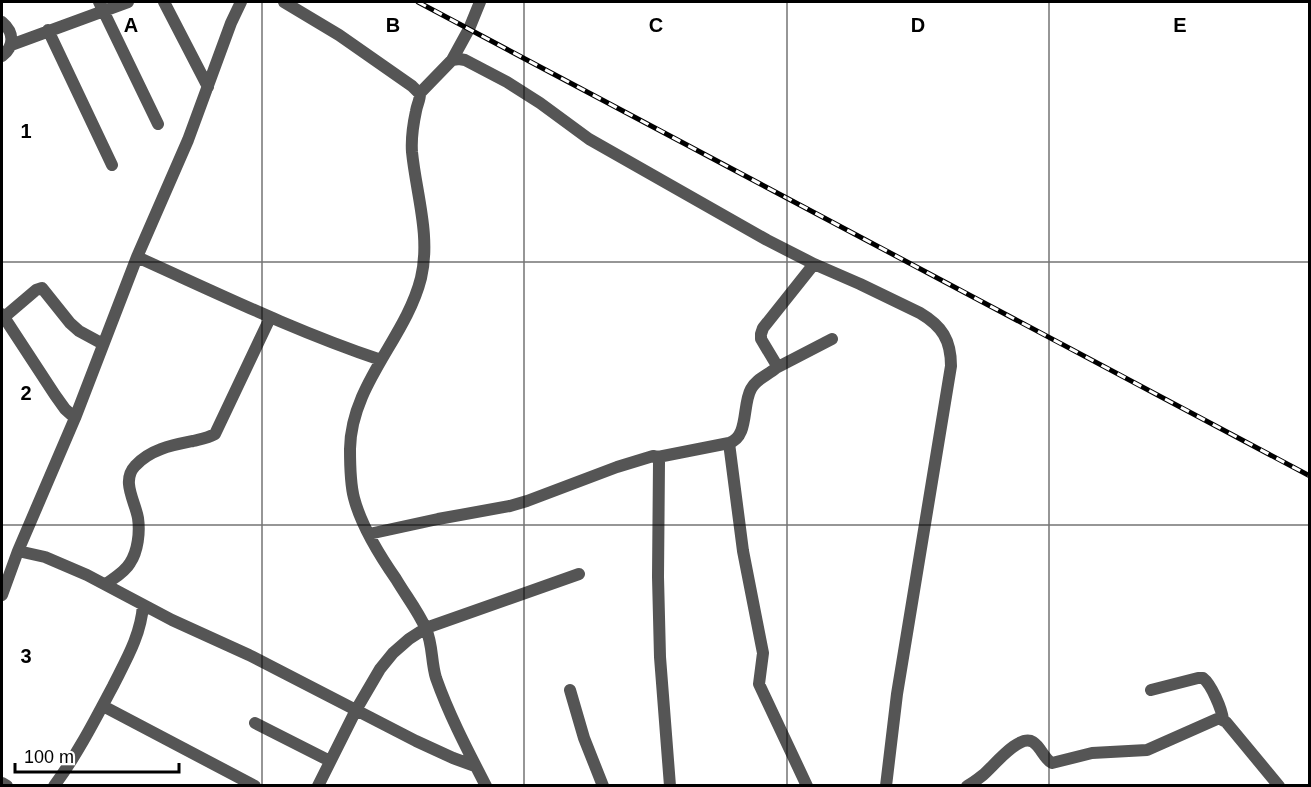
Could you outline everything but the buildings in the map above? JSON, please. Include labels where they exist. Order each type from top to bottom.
[{"type":"street","points":[[11,45],[101,6],[128,2]]},
{"type":"street","points":[[164,2],[207,87]]},
{"type":"street","points":[[2,596],[18,551],[75,418],[137,256],[188,140],[231,23],[241,2]]},
{"type":"street","points":[[284,2],[339,35],[420,93]]},
{"type":"street","points":[[480,2],[469,29],[452,60],[420,93],[411,139],[424,239],[424,266],[411,308],[369,382],[356,413],[350,447],[354,498],[369,534],[426,628],[437,681],[449,711],[486,786]]},
{"type":"street","points":[[101,6],[158,124]]},
{"type":"street","points":[[2,22],[10,34],[11,45],[2,56]]},
{"type":"street","points":[[48,30],[112,165]]},
{"type":"street","points":[[452,60],[465,60],[477,65],[540,103],[589,139],[766,240],[931,319],[943,332],[950,352],[948,391],[897,694],[886,786]]},
{"type":"street","points":[[137,256],[270,318],[381,360]]},
{"type":"street","points":[[776,368],[776,364],[761,339],[761,332],[814,264]]},
{"type":"street","points":[[75,418],[65,409],[2,317],[41,288],[70,323],[79,331],[103,344]]},
{"type":"street","points":[[106,584],[130,563],[136,547],[138,518],[129,484],[132,469],[154,452],[177,444],[208,438],[215,434],[270,318]]},
{"type":"street","points":[[369,534],[510,506],[653,456],[658,457],[735,441],[743,426],[746,401],[753,385],[776,368],[832,339]]},
{"type":"street","points":[[729,443],[743,551],[763,653],[759,684],[807,786]]},
{"type":"street","points":[[658,457],[660,657],[670,786]]},
{"type":"street","points":[[18,551],[45,557],[106,584],[143,605],[249,655],[416,741],[475,766]]},
{"type":"street","points":[[318,786],[373,680],[393,653],[409,639],[426,628],[579,574]]},
{"type":"street","points":[[54,786],[103,706],[135,640],[143,618],[143,605]]},
{"type":"street","points":[[1151,690],[1197,678],[1206,679],[1223,720],[1279,786]]},
{"type":"street","points":[[570,690],[584,738],[603,786]]},
{"type":"street","points":[[103,706],[255,786]]},
{"type":"street","points":[[967,786],[983,776],[1009,750],[1026,740],[1034,743],[1048,762],[1052,763],[1092,753],[1147,750],[1216,719],[1223,720]]},
{"type":"street","points":[[255,723],[330,760]]},
{"type":"street","points":[[2,783],[7,786]]},
{"type":"railway","points":[[418,2],[1310,476]]}]
